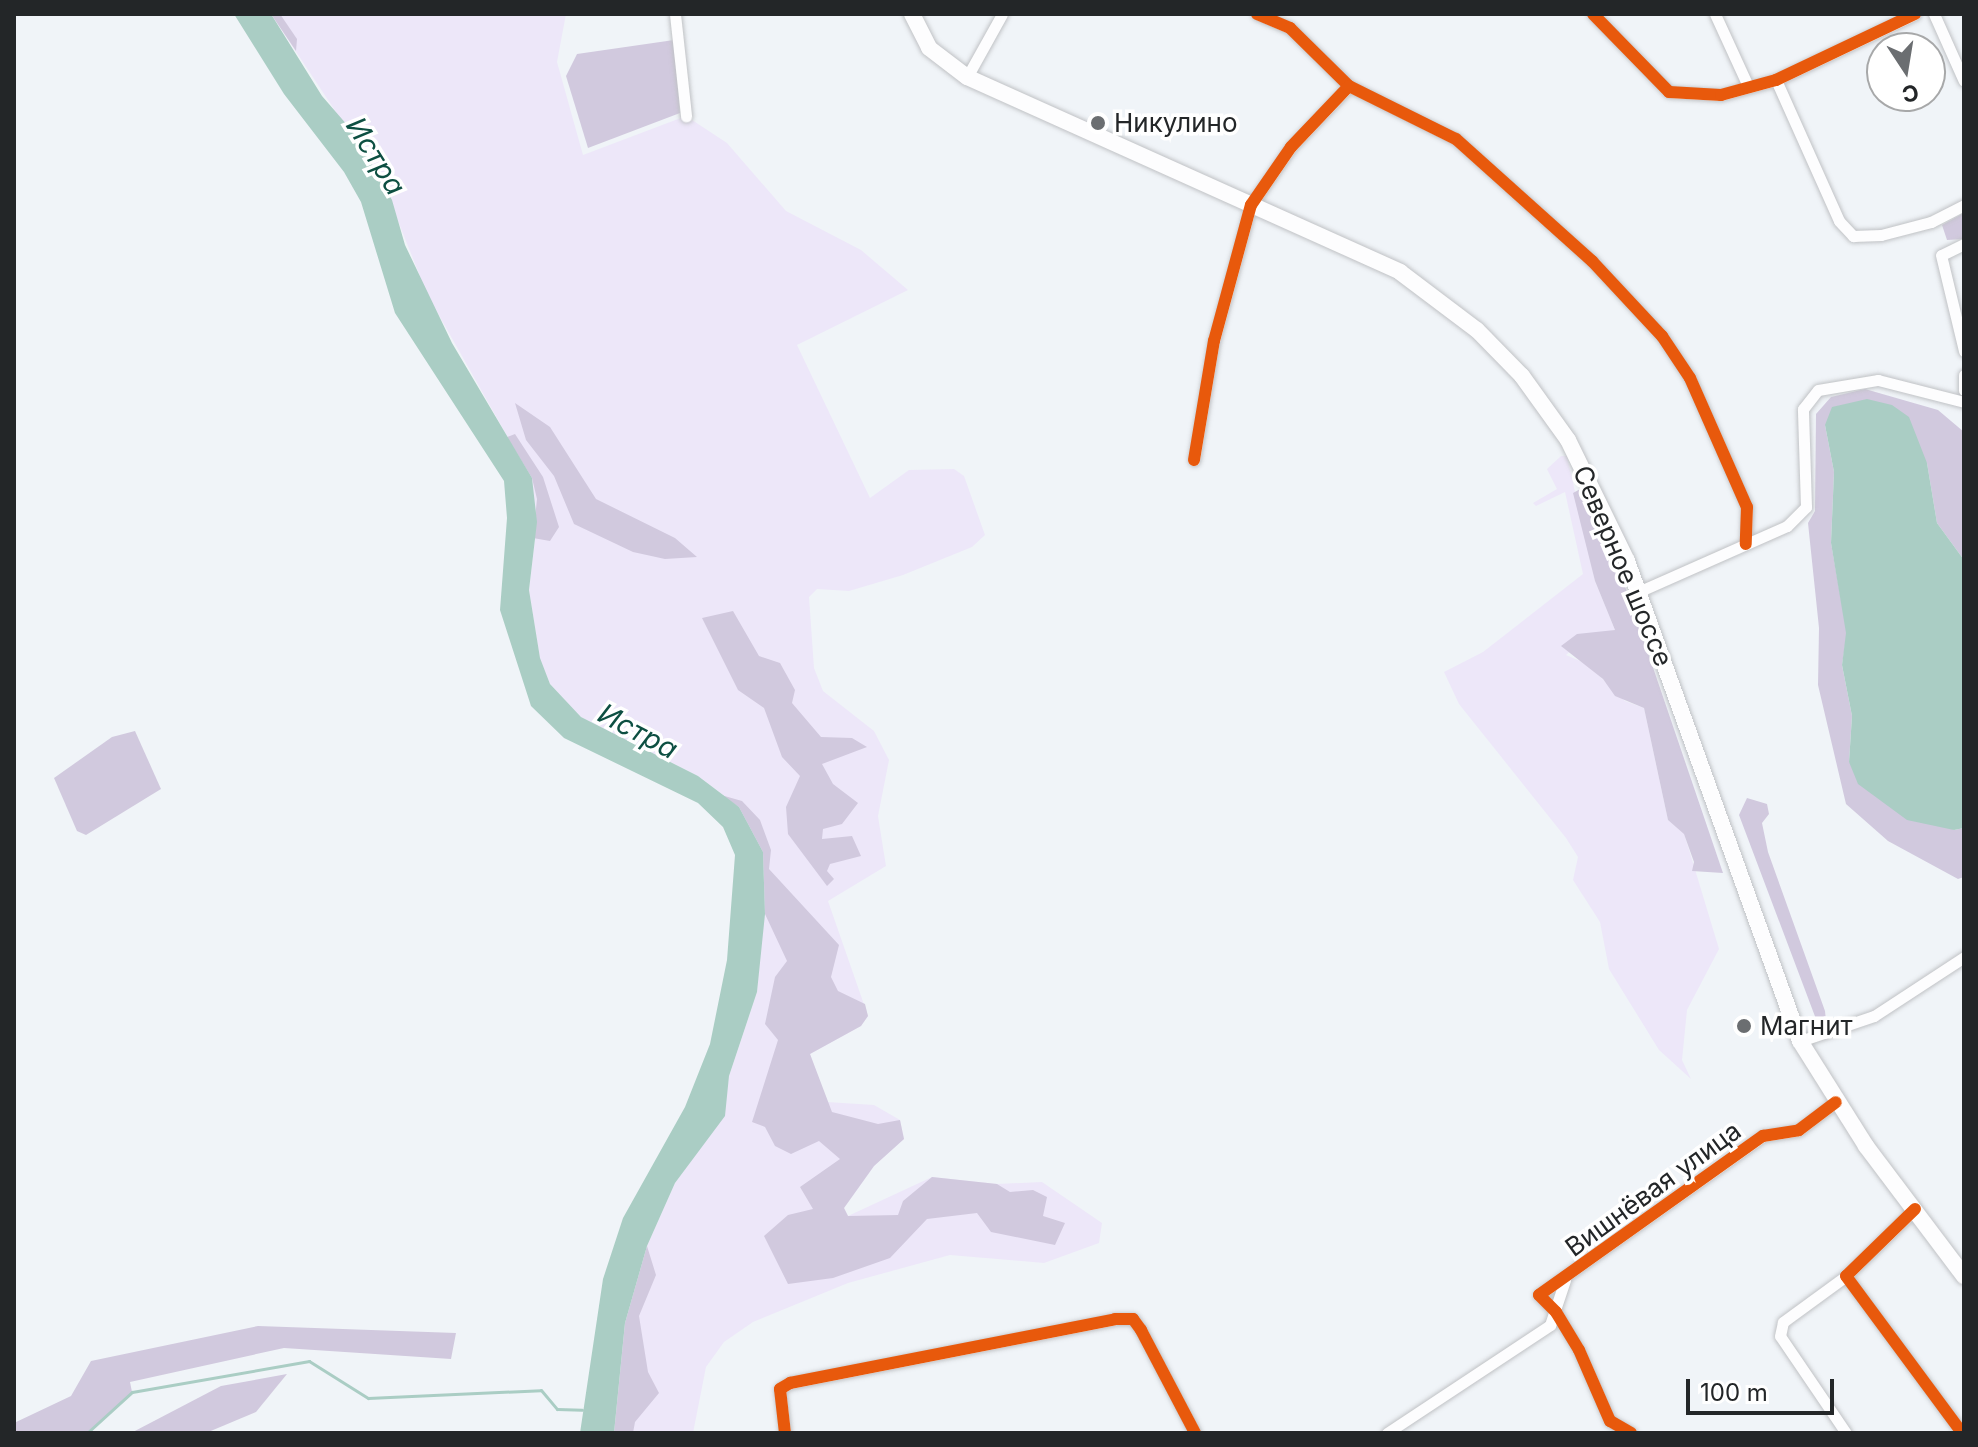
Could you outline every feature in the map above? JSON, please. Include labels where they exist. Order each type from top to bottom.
[{"type":"main road","name":"Северное шоссе","points":[[912,14],[929,48],[967,77],[1400,272],[1477,330],[1522,376],[1568,440],[1598,494],[1638,592],[1800,1041],[1836,1102],[1964,1276]]},
{"type":"street","points":[[675,14],[686,116]]},
{"type":"street","points":[[967,77],[1002,14]]},
{"type":"street","points":[[1257,14],[1290,28],[1349,86],[1456,139],[1592,261],[1662,336],[1690,378],[1738,481],[1747,507],[1746,544]]},
{"type":"street","points":[[1593,14],[1669,92],[1721,95],[1776,80],[1915,14]]},
{"type":"street","points":[[1715,14],[1748,86]]},
{"type":"street","points":[[1934,14],[1964,81]]},
{"type":"street","points":[[1776,80],[1839,221],[1853,236],[1881,235],[1931,222],[1964,205]]},
{"type":"street","points":[[1194,460],[1214,341],[1251,205],[1291,147],[1349,86]]},
{"type":"street","points":[[1964,244],[1941,255],[1964,351]]},
{"type":"street","points":[[1964,375],[1964,390]]},
{"type":"street","points":[[1638,592],[1787,526],[1806,507],[1803,409],[1818,390],[1878,380],[1964,402]]},
{"type":"street","points":[[1800,1041],[1874,1016],[1964,957]]},
{"type":"street","name":"Вишнёвая улица","points":[[1556,1312],[1539,1295],[1565,1280],[1763,1136],[1799,1130],[1836,1102]]},
{"type":"street","points":[[1846,1433],[1780,1336],[1783,1322],[1846,1276],[1915,1209]]},
{"type":"street","points":[[1846,1276],[1962,1433]]},
{"type":"street","points":[[1387,1433],[1550,1325],[1565,1280]]},
{"type":"street","points":[[1556,1312],[1610,1421],[1631,1433]]},
{"type":"street","points":[[785,1433],[780,1389],[790,1383],[1115,1319],[1133,1319],[1141,1330],[1195,1433]]},
{"type":"shaded area","points":[[234,14],[271,14],[322,96],[355,134],[392,200],[405,245],[452,343],[532,478],[537,522],[529,590],[540,658],[550,684],[581,717],[698,776],[739,807],[763,852],[765,914],[757,992],[729,1076],[725,1116],[675,1183],[647,1246],[625,1323],[614,1433],[580,1433],[603,1279],[623,1218],[685,1107],[710,1044],[727,960],[735,855],[723,827],[698,803],[564,738],[531,706],[500,610],[507,518],[504,481],[395,313],[361,202],[344,172],[284,94]]},
{"type":"shaded area","points":[[271,14],[566,14],[557,62],[583,155],[686,116],[727,143],[786,211],[861,250],[908,290],[797,345],[870,498],[909,470],[954,469],[964,476],[985,535],[972,547],[903,575],[849,591],[817,589],[809,597],[814,668],[823,691],[874,731],[889,760],[878,816],[886,866],[828,901],[868,1016],[861,1026],[810,1054],[827,1102],[874,1105],[900,1120],[904,1139],[874,1166],[844,1208],[848,1216],[932,1177],[997,1184],[1042,1182],[1102,1223],[1099,1243],[1044,1263],[950,1255],[848,1283],[753,1322],[724,1342],[706,1367],[693,1433],[614,1433],[647,1246],[675,1183],[724,1116],[729,1076],[757,992],[765,877],[739,807],[698,776],[581,717],[550,684],[540,659],[529,590],[537,522],[516,452],[427,294],[383,183]]},
{"type":"shaded area","points":[[271,14],[280,14],[297,39],[296,51]]},
{"type":"shaded area","points":[[674,40],[680,113],[588,148],[566,76],[577,54]]},
{"type":"shaded area","points":[[1964,213],[1964,239],[1947,240],[1942,225]]},
{"type":"shaded area","points":[[1865,389],[1938,410],[1964,432],[1964,560],[1937,523],[1927,463],[1825,425],[1834,472],[1831,543],[1847,633],[1842,665],[1852,716],[1849,762],[1954,830],[1964,828],[1964,877],[1958,879],[1888,841],[1846,804],[1818,685],[1819,628],[1808,523],[1815,511],[1816,414],[1831,397]]},
{"type":"shaded area","points":[[1867,399],[1892,405],[1909,417],[1927,463],[1937,523],[1964,560],[1964,828],[1954,830],[1907,820],[1858,784],[1849,762],[1852,716],[1842,665],[1846,633],[1831,543],[1834,472],[1825,425],[1832,407]]},
{"type":"shaded area","points":[[515,403],[550,427],[596,499],[675,538],[697,557],[665,559],[633,552],[574,524],[554,476],[526,440]]},
{"type":"shaded area","points":[[515,434],[543,477],[559,527],[550,541],[533,538],[537,499],[532,478],[507,437]]},
{"type":"shaded area","points":[[1561,456],[1567,456],[1595,581],[1615,630],[1586,637],[1566,655],[1587,664],[1625,701],[1644,708],[1668,820],[1684,833],[1719,949],[1687,1010],[1682,1060],[1691,1079],[1659,1050],[1609,969],[1600,922],[1573,880],[1578,857],[1459,704],[1444,672],[1483,652],[1583,574],[1565,492],[1536,506],[1533,503],[1557,489],[1547,469]]},
{"type":"shaded area","points":[[1584,487],[1628,594],[1723,873],[1692,871],[1694,862],[1684,834],[1668,820],[1644,708],[1615,696],[1603,679],[1561,646],[1577,634],[1615,630],[1595,581],[1573,493]]},
{"type":"shaded area","points":[[733,611],[759,656],[780,663],[795,690],[792,703],[821,737],[852,738],[867,747],[822,764],[833,784],[858,803],[842,824],[823,829],[822,839],[852,836],[861,856],[830,864],[827,871],[834,879],[827,886],[788,834],[786,807],[800,776],[782,757],[764,708],[738,690],[702,618]]},
{"type":"shaded area","points":[[135,731],[161,789],[86,835],[77,831],[54,778],[112,737]]},
{"type":"shaded area","points":[[721,795],[742,801],[760,820],[771,850],[769,869],[839,945],[831,977],[838,991],[865,1004],[868,1016],[861,1026],[810,1054],[832,1112],[878,1124],[900,1120],[904,1139],[874,1166],[844,1208],[848,1216],[898,1215],[903,1201],[932,1177],[997,1184],[1010,1192],[1033,1190],[1047,1197],[1043,1216],[1065,1223],[1055,1245],[991,1232],[977,1213],[927,1219],[890,1258],[833,1278],[788,1284],[764,1236],[788,1215],[813,1209],[800,1187],[840,1159],[819,1141],[791,1154],[775,1146],[765,1127],[752,1122],[778,1040],[765,1024],[775,977],[787,961],[765,914],[763,852],[739,807]]},
{"type":"shaded area","points":[[1747,798],[1767,804],[1769,814],[1762,823],[1768,852],[1825,1011],[1826,1020],[1819,1027],[1739,815]]},
{"type":"shaded area","points":[[647,1246],[656,1275],[639,1316],[648,1372],[659,1393],[635,1422],[633,1433],[614,1433],[625,1323]]},
{"type":"shaded area","points":[[258,1326],[456,1333],[451,1359],[284,1348],[130,1382],[132,1392],[87,1433],[14,1433],[14,1423],[71,1396],[91,1361]]},
{"type":"shaded area","points":[[287,1374],[256,1412],[206,1433],[131,1433],[221,1386]]},
{"type":"waterway","points":[[87,1433],[132,1392],[309,1361],[368,1398],[541,1390],[557,1409],[582,1410]]},
{"type":"cycle path","points":[[1257,14],[1290,28],[1349,86],[1456,139],[1592,261],[1662,336],[1690,378],[1747,507],[1746,544]]},
{"type":"cycle path","points":[[1593,14],[1669,92],[1721,95],[1776,80],[1915,14]]},
{"type":"cycle path","points":[[1194,460],[1214,341],[1251,205],[1291,147],[1349,86]]},
{"type":"cycle path","points":[[1631,1433],[1610,1421],[1579,1350],[1556,1312],[1539,1295],[1763,1136],[1799,1130],[1836,1102]]},
{"type":"cycle path","points":[[1915,1209],[1846,1276],[1962,1433]]},
{"type":"cycle path","points":[[785,1433],[780,1389],[790,1383],[1115,1319],[1133,1319],[1141,1330],[1195,1433]]},
{"type":"place","name":"Никулино","points":[[1098,123]]},
{"type":"place","name":"Магнит","points":[[1744,1026]]},
{"type":"water label","name":"Истра","points":[[376,156]]},
{"type":"water label","name":"Истра","points":[[638,731]]}]
